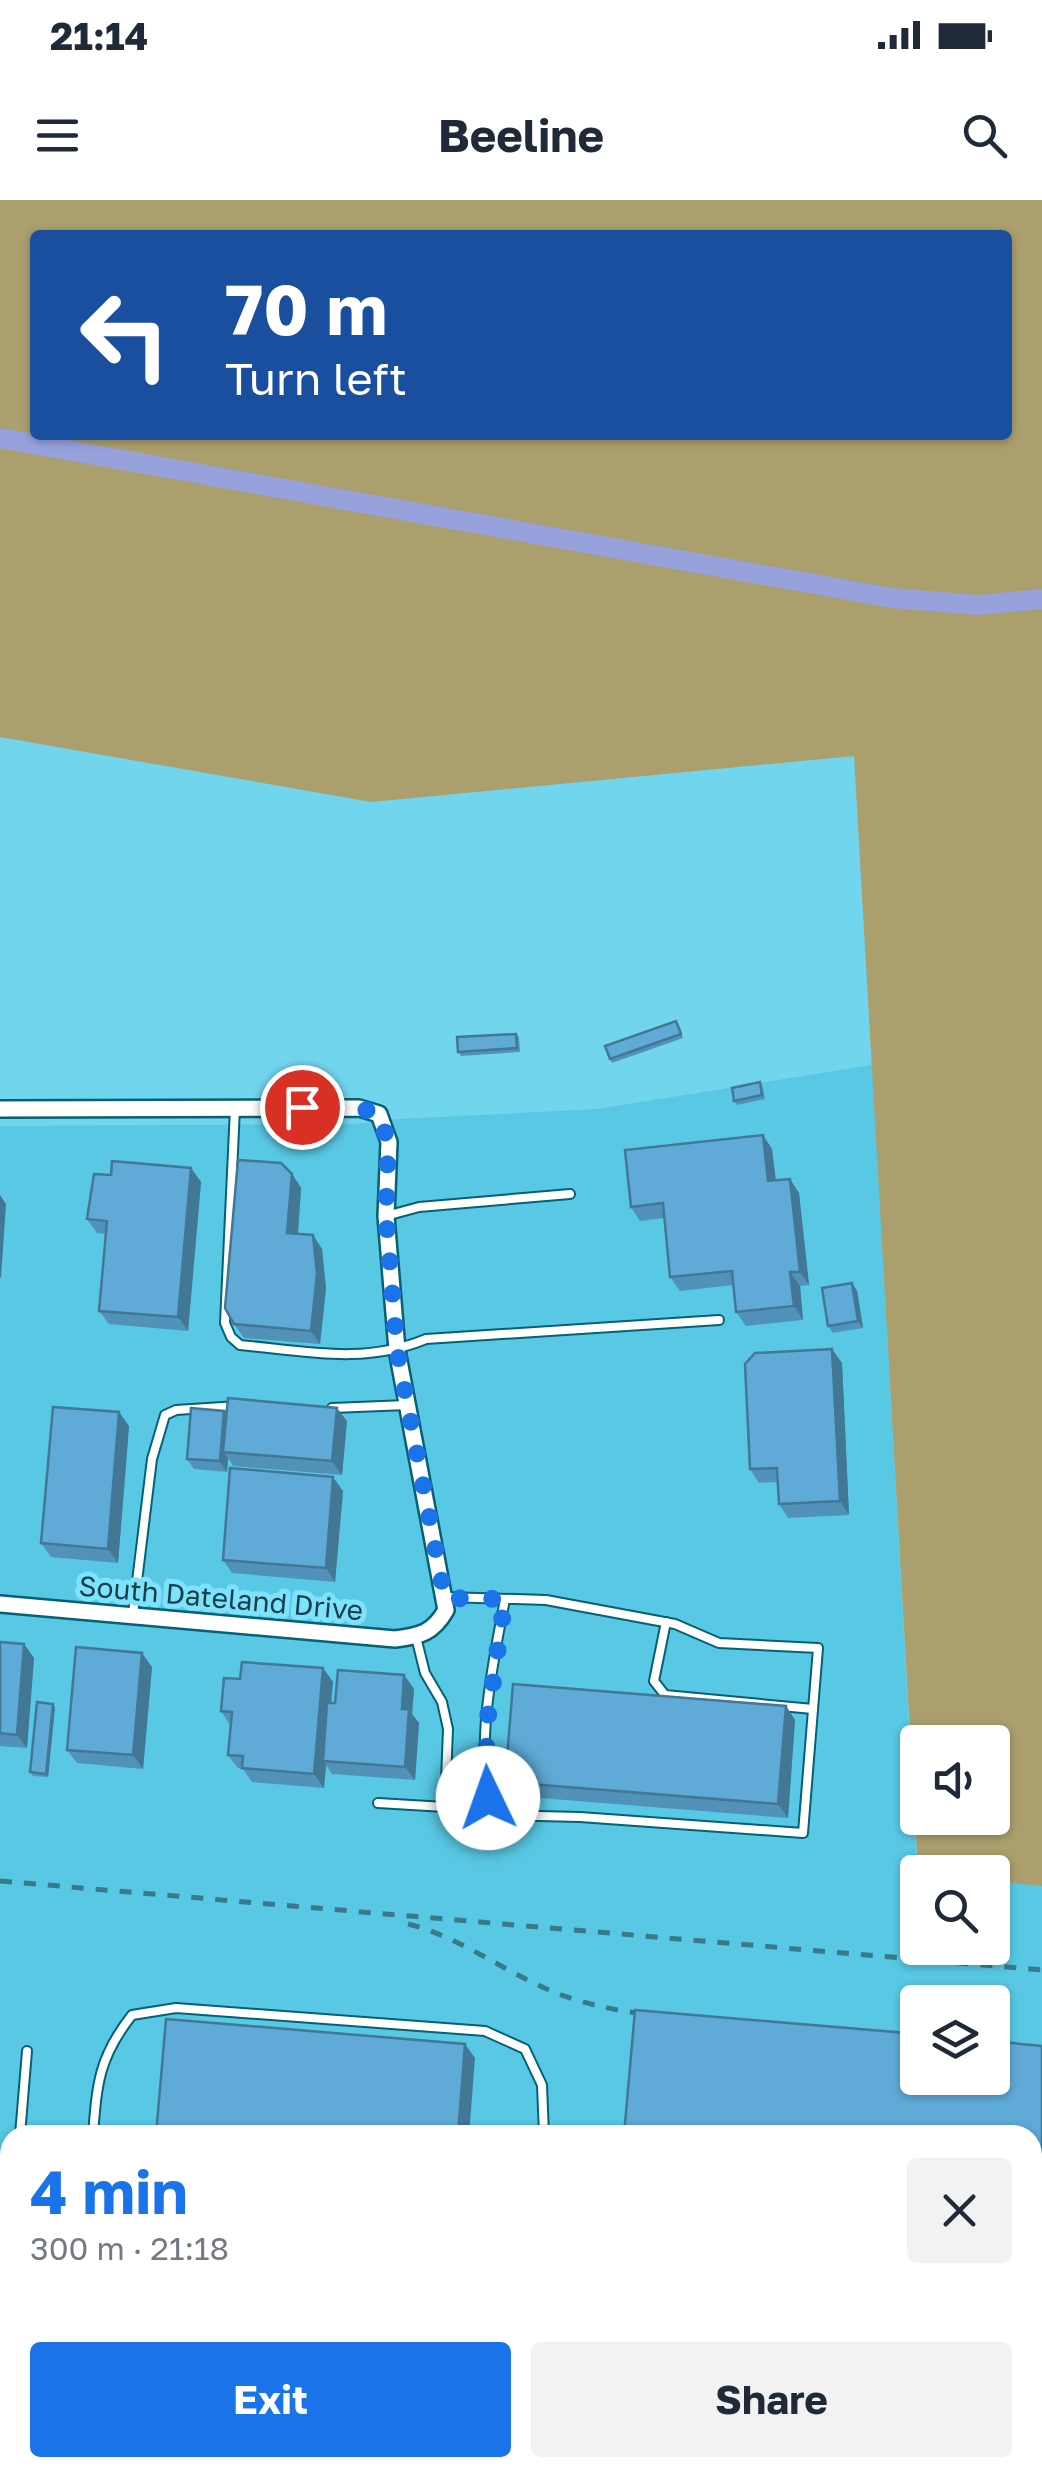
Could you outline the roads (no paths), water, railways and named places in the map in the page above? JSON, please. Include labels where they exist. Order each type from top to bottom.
[{"type":"street","points":[[0,1109],[359,1108],[379,1114],[388,1142],[386,1216],[397,1350],[445,1598]]},
{"type":"street","name":"South Dateland Drive","points":[[0,1604],[395,1638],[416,1637],[435,1629],[446,1610],[445,1598]]},
{"type":"lane","points":[[235,1107],[225,1323],[240,1345],[355,1356],[397,1350],[426,1339],[719,1320]]},
{"type":"lane","points":[[386,1216],[420,1207],[570,1194]]},
{"type":"lane","points":[[320,1408],[407,1405]]},
{"type":"lane","points":[[133,1614],[152,1460],[165,1416],[176,1410],[250,1406]]},
{"type":"lane","points":[[445,1598],[505,1599],[546,1600],[666,1622],[718,1643],[818,1648],[804,1833],[580,1817],[500,1816],[488,1798],[486,1730],[505,1599]]},
{"type":"lane","points":[[666,1622],[654,1681],[665,1695],[813,1709]]},
{"type":"lane","points":[[378,1803],[445,1807],[448,1728],[442,1702],[425,1674],[416,1637]]},
{"type":"lane","points":[[94,2125],[96,2095],[109,2044],[132,2015],[176,2008],[485,2031],[525,2049],[542,2085],[544,2125]]},
{"type":"lane","points":[[21,2125],[28,2051]]},
{"type":"waterway","points":[[0,438],[892,598],[978,605],[1042,599]]},
{"type":"railway","points":[[0,1881],[1042,1970]]},
{"type":"railway","points":[[408,1924],[457,1942],[564,1996],[611,2009],[660,2016]]}]
